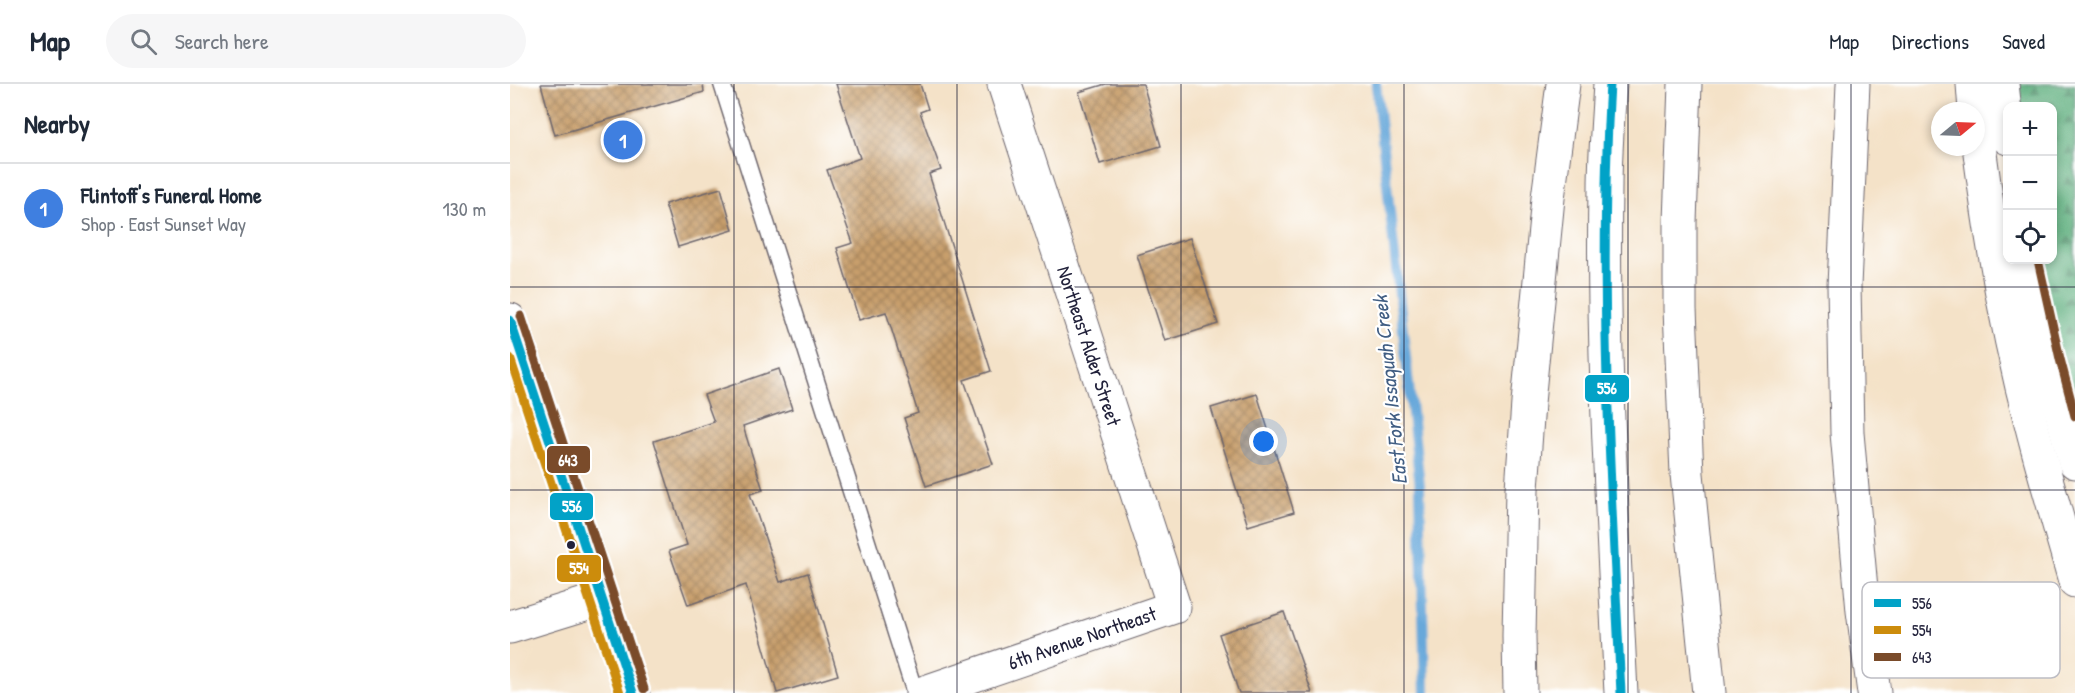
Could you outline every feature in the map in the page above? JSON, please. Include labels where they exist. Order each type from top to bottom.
[{"type":"main road","name":"Northeast Alder Street","points":[[1004,84],[1174,607]]},
{"type":"main road","points":[[1520,693],[1522,489],[1528,403],[1548,198],[1563,84]]},
{"type":"main road","points":[[1610,84],[1605,187],[1605,291],[1621,693]]},
{"type":"main road","points":[[1685,84],[1680,222],[1681,333],[1687,474],[1709,693]]},
{"type":"main road","points":[[1853,84],[1844,286],[1847,433],[1862,600]]},
{"type":"main road","points":[[1973,84],[1974,102]]},
{"type":"main road","points":[[2002,84],[2004,102]]},
{"type":"main road","points":[[1981,156],[1990,228],[2015,356],[2032,430],[2075,581]]},
{"type":"main road","points":[[2027,264],[2048,362],[2075,462]]},
{"type":"main road","points":[[510,320],[633,693]]},
{"type":"main road","points":[[510,627],[601,599]]},
{"type":"main road","name":"6th Avenue Northeast","points":[[922,693],[1174,607]]},
{"type":"main road","points":[[1872,678],[1874,693]]},
{"type":"lane","points":[[722,84],[915,693]]},
{"type":"green space","points":[[2002,84],[2075,84],[2075,462],[2027,264],[2057,264],[2057,102],[2007,102]]},
{"type":"building","points":[[541,84],[703,84],[704,92],[555,135]]},
{"type":"building","points":[[836,84],[920,84],[928,109],[920,112],[941,170],[929,174],[991,371],[964,380],[993,464],[926,486],[904,418],[918,413],[886,312],[859,320],[837,248],[853,243],[827,170],[860,158]]},
{"type":"building","points":[[1106,84],[1143,84],[1161,146],[1100,164],[1079,92]]},
{"type":"building","points":[[721,188],[733,230],[678,247],[665,204]]},
{"type":"building","points":[[1190,238],[1218,324],[1165,341],[1137,255]]},
{"type":"building","points":[[779,369],[792,409],[743,426],[763,490],[750,494],[780,582],[808,573],[838,675],[777,693],[746,585],[688,605],[669,551],[687,545],[654,441],[714,422],[704,395]]},
{"type":"building","points":[[1257,394],[1294,512],[1248,526],[1211,408]]},
{"type":"building","points":[[1284,612],[1312,693],[1239,693],[1219,634]]},
{"type":"waterway","name":"East Fork Issaquah Creek","points":[[1376,84],[1420,486],[1425,693]]},
{"type":"transit line","name":"556","points":[[1610,84],[1605,236],[1607,388],[1621,693]]},
{"type":"transit line","name":"643","points":[[2039,264],[2075,416]]},
{"type":"transit line","name":"643","points":[[521,316],[644,689]]},
{"type":"transit line","name":"556","points":[[510,320],[633,693]]},
{"type":"transit line","name":"554","points":[[510,358],[620,693]]},
{"type":"place","name":"Flintoff's Funeral Home","points":[[623,140]]}]
